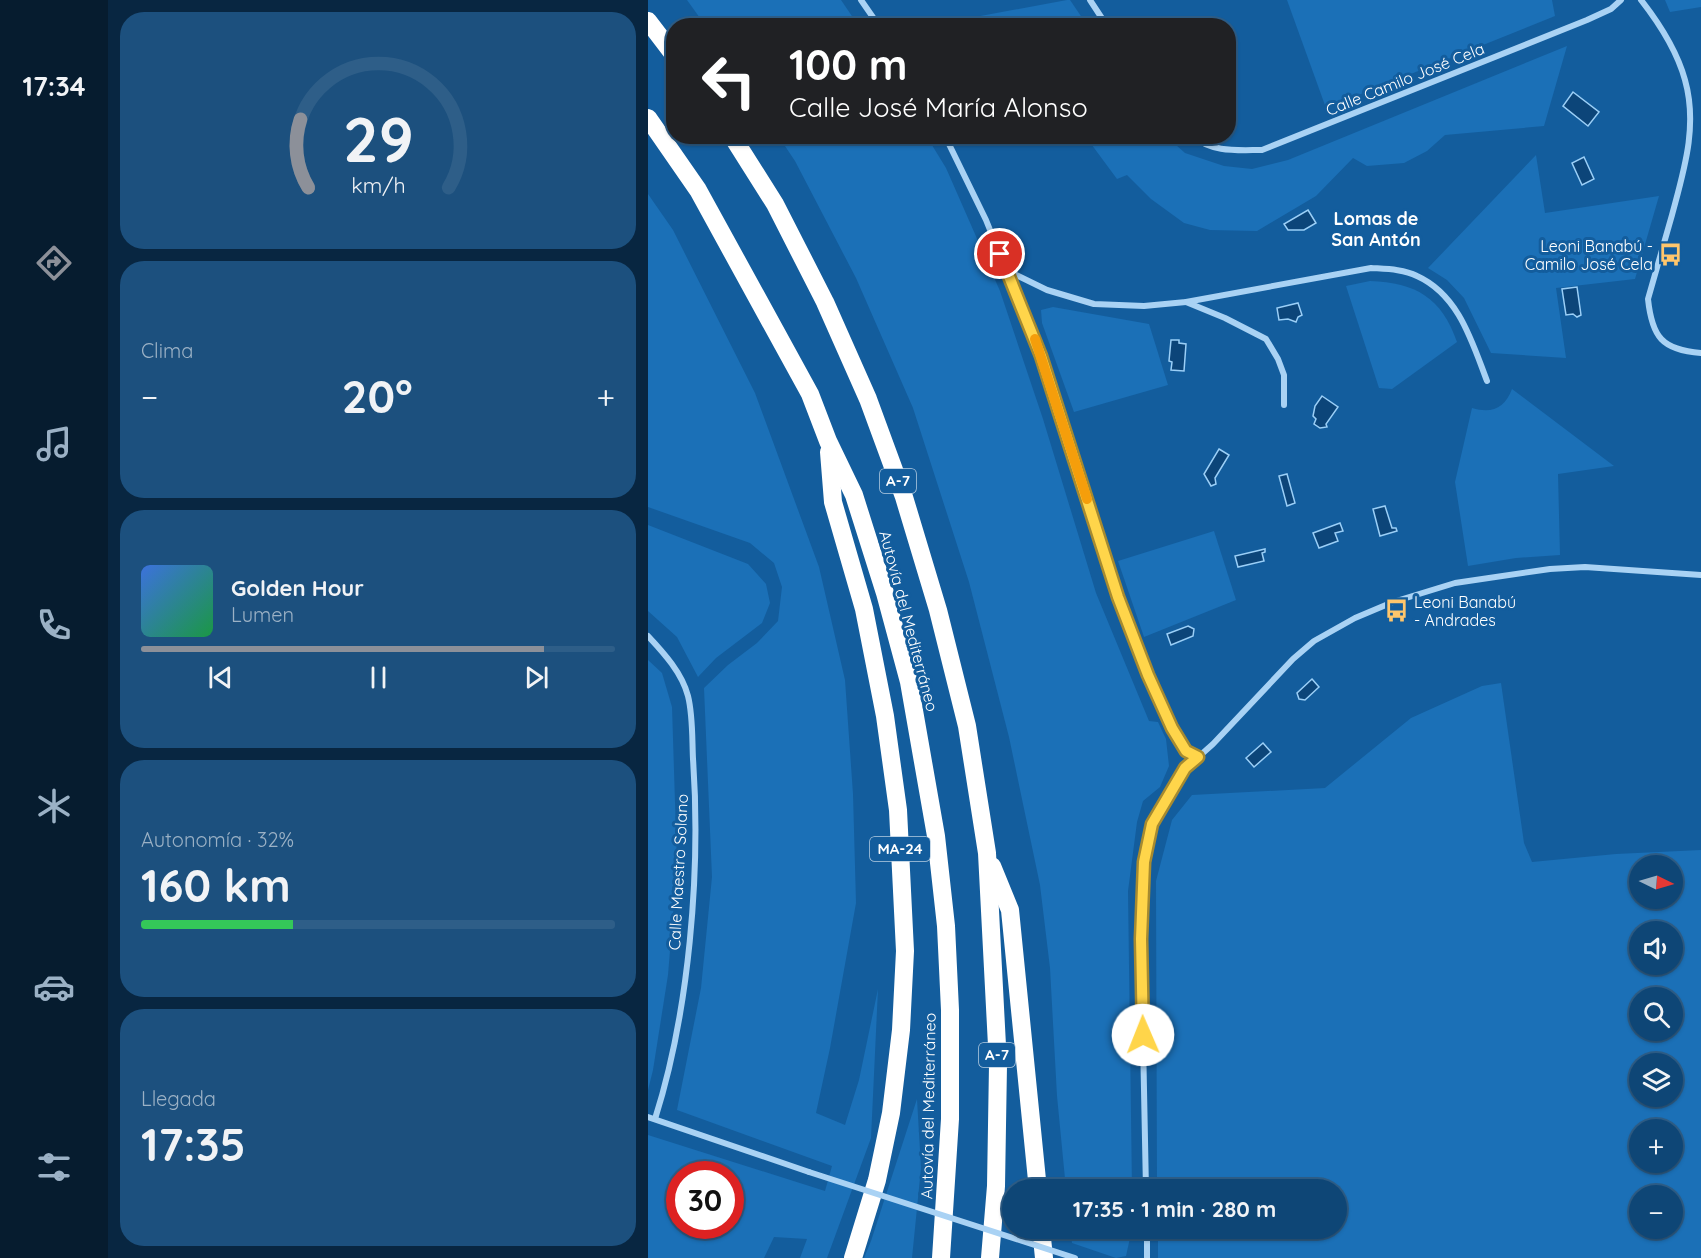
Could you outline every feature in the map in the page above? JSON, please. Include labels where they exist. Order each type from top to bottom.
[{"type":"highway","points":[[648,21],[666,45]]},
{"type":"highway","name":"Autovía del Mediterráneo","points":[[648,118],[666,144]]},
{"type":"highway","name":"Autovía del Mediterráneo","points":[[666,144],[698,190],[810,394],[828,441],[854,495],[909,682],[936,836],[946,926],[950,1010],[950,1119],[941,1258]]},
{"type":"highway","name":"Autovía del Mediterráneo","points":[[737,144],[774,204],[825,302],[868,399],[904,497],[938,610],[967,726],[987,853],[998,1065],[996,1186],[990,1258]]},
{"type":"highway","name":"MA-24","points":[[828,441],[833,502],[864,609],[885,716],[898,810],[905,951],[902,1030],[891,1113],[877,1180],[853,1258]]},
{"type":"highway","points":[[987,853],[1010,910],[1037,1179]]},
{"type":"highway","points":[[1042,1239],[1044,1258]]},
{"type":"street","points":[[861,0],[873,18]]},
{"type":"street","points":[[1090,0],[1102,18]]},
{"type":"street","name":"Calle Camilo José Cela","points":[[1204,144],[1228,151],[1262,150],[1587,20],[1611,9],[1621,0]]},
{"type":"street","points":[[1641,0],[1656,19],[1678,61],[1687,89],[1691,133],[1684,170],[1648,299],[1650,315],[1654,331],[1662,342],[1675,350],[1701,354]]},
{"type":"street","points":[[949,144],[986,220],[1041,356],[1118,597],[1148,675],[1172,728],[1186,751],[1198,757]]},
{"type":"street","points":[[1007,270],[1047,290],[1094,304],[1144,306],[1186,302],[1371,268],[1405,272],[1416,275],[1437,288],[1450,302],[1466,327],[1487,381]]},
{"type":"street","points":[[1186,302],[1225,318],[1266,339],[1278,358],[1284,375],[1284,405]]},
{"type":"street","points":[[1146,1179],[1141,939],[1144,862],[1152,824],[1185,768],[1212,744],[1293,659],[1314,641],[1355,618],[1393,602],[1455,583],[1550,569],[1585,567],[1701,575]]},
{"type":"street","name":"Calle Maestro Solano","points":[[648,636],[678,672],[688,695],[696,796],[689,944],[677,1032],[668,1075],[652,1118]]},
{"type":"street","points":[[652,1118],[809,1172],[1075,1258]]},
{"type":"street","points":[[1147,1239],[1147,1258]]},
{"type":"shaded area","points":[[687,0],[841,0],[853,18],[700,18]]},
{"type":"shaded area","points":[[1070,0],[1082,18],[970,18]]},
{"type":"shaded area","points":[[1287,0],[1552,0],[1555,16],[1326,108]]},
{"type":"shaded area","points":[[1665,0],[1701,0],[1701,7],[1670,12]]},
{"type":"shaded area","points":[[1567,46],[1544,126],[1445,135],[1427,151],[1404,163],[1367,166],[1353,158],[1316,196],[1257,231],[1210,230],[1184,223],[1151,199],[1127,175],[1117,179],[1091,144],[1175,144],[1185,153],[1224,166],[1252,169],[1288,160]]},
{"type":"shaded area","points":[[1573,92],[1599,112],[1588,126],[1563,106]]},
{"type":"shaded area","points":[[784,144],[931,144],[946,168],[1000,291],[1043,419],[1096,593],[1149,721],[1158,722],[1166,739],[1169,766],[1160,787],[1143,801],[1137,822],[1128,891],[1132,1179],[1065,1179],[1057,1096],[1050,968],[1040,885],[1009,737],[969,582],[913,408],[856,278],[795,161]]},
{"type":"shaded area","points":[[1536,155],[1545,213],[1659,196],[1635,279],[1556,288],[1566,358],[1491,353],[1464,298],[1447,280],[1428,268]]},
{"type":"shaded area","points":[[1584,157],[1594,179],[1582,185],[1572,163]]},
{"type":"shaded area","points":[[648,194],[673,230],[755,393],[819,567],[845,680],[853,794],[856,903],[816,1113],[845,1125],[859,1080],[878,989],[871,1138],[827,1258],[800,1258],[807,1239],[774,1237],[764,1258],[648,1258],[648,1135],[730,1161],[666,1161],[666,1239],[744,1239],[744,1165],[825,1191],[832,1166],[677,1110],[701,988],[712,877],[704,688],[728,665],[757,643],[778,621],[782,587],[774,563],[750,543],[648,507]]},
{"type":"shaded area","points":[[1308,210],[1316,223],[1304,230],[1288,230],[1284,224]]},
{"type":"shaded area","points":[[1370,281],[1401,285],[1425,295],[1443,314],[1457,342],[1392,389],[1379,388],[1346,286]]},
{"type":"shaded area","points":[[1577,287],[1581,315],[1577,317],[1573,314],[1566,315],[1562,289]]},
{"type":"shaded area","points":[[1298,303],[1302,315],[1296,322],[1288,319],[1279,320],[1277,308]]},
{"type":"shaded area","points":[[1053,307],[1149,324],[1168,385],[1074,412],[1042,323],[1041,310]]},
{"type":"shaded area","points":[[1171,340],[1179,340],[1179,343],[1186,344],[1184,371],[1171,370],[1172,362],[1169,361]]},
{"type":"shaded area","points":[[1512,389],[1614,466],[1558,474],[1560,555],[1516,558],[1468,566],[1455,482],[1472,408],[1492,410],[1497,408],[1506,401]]},
{"type":"shaded area","points":[[1322,396],[1338,407],[1326,424],[1327,427],[1320,428],[1314,424],[1316,419],[1313,416],[1315,406]]},
{"type":"shaded area","points":[[1219,449],[1229,455],[1215,478],[1216,484],[1211,486],[1204,474]]},
{"type":"shaded area","points":[[1287,474],[1295,503],[1287,506],[1279,476]]},
{"type":"shaded area","points":[[1385,506],[1392,528],[1396,528],[1397,531],[1380,536],[1373,509]]},
{"type":"shaded area","points":[[1340,523],[1343,531],[1335,533],[1338,541],[1319,548],[1313,533]]},
{"type":"shaded area","points":[[648,525],[748,564],[766,584],[770,603],[762,623],[716,658],[698,677],[677,637],[648,611]]},
{"type":"shaded area","points":[[1214,531],[1236,600],[1144,637],[1118,561]]},
{"type":"shaded area","points":[[1265,549],[1262,553],[1264,561],[1238,567],[1235,556]]},
{"type":"shaded area","points":[[1188,626],[1194,629],[1193,636],[1171,645],[1167,634]]},
{"type":"shaded area","points":[[648,660],[662,673],[672,707],[677,865],[668,975],[648,1090]]},
{"type":"shaded area","points":[[1312,679],[1319,687],[1305,700],[1299,699],[1297,693]]},
{"type":"shaded area","points":[[1501,683],[1524,843],[1532,862],[1616,854],[1701,850],[1701,1258],[1158,1258],[1158,1239],[1347,1239],[1347,1179],[1157,1179],[1156,881],[1172,820],[1192,795],[1325,788],[1411,718],[1482,686]]},
{"type":"shaded area","points":[[1263,743],[1271,752],[1254,767],[1246,758]]},
{"type":"shaded area","points":[[917,1099],[921,1168],[912,1258],[864,1258],[871,1241]]},
{"type":"shaded area","points":[[1071,1239],[1130,1239],[1126,1256],[1116,1258],[1072,1243]]},
{"type":"slow traffic","points":[[1035,339],[1087,499]]},
{"type":"place","name":"Leoni Banabú - Camilo José Cela","points":[[1671,255]]},
{"type":"place","name":"Leoni Banabú - Andrades","points":[[1396,611]]},
{"type":"district","name":"Lomas de San Antón","points":[[1376,229]]},
{"type":"route","points":[[1000,254],[1041,356],[1118,597],[1148,675],[1172,728],[1186,751],[1198,757],[1185,768],[1152,824],[1144,862],[1141,939],[1143,1035]]}]
